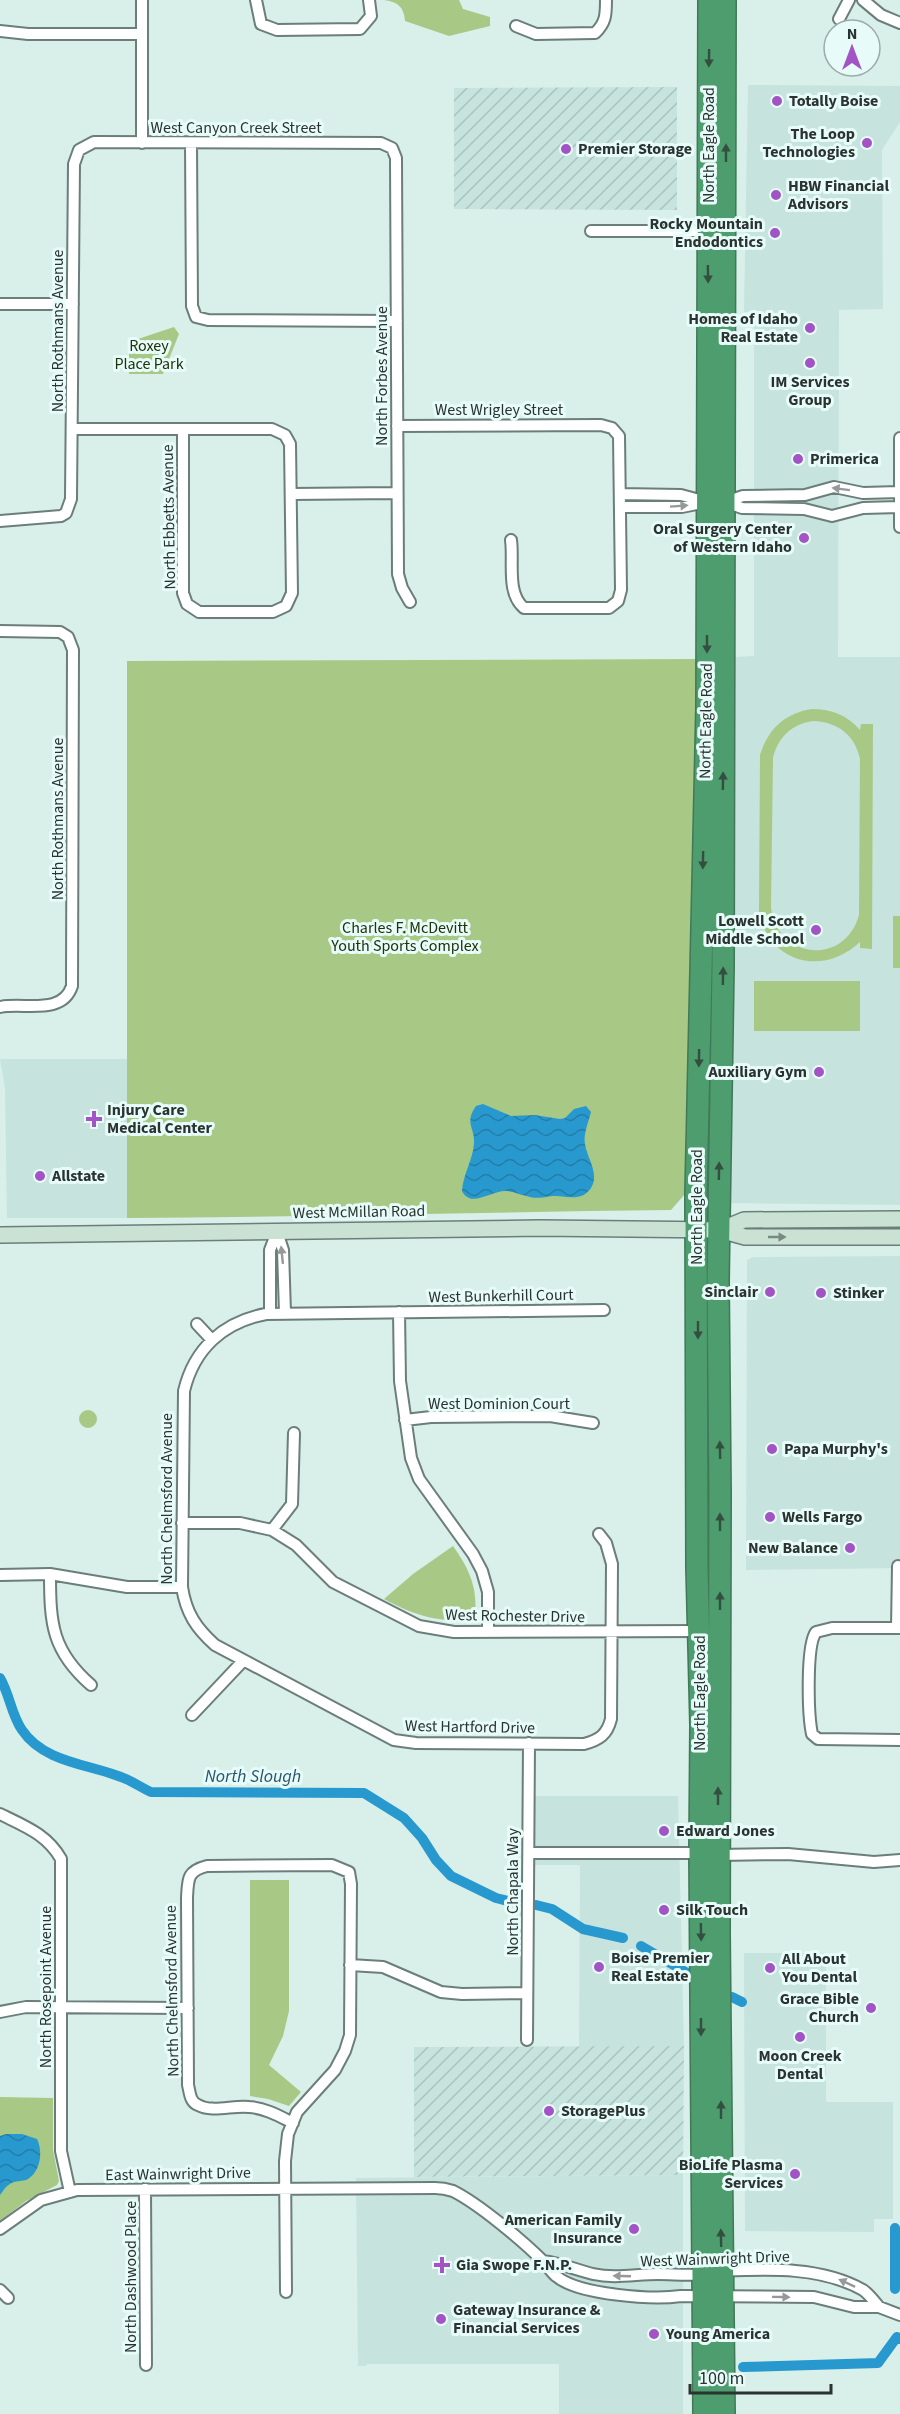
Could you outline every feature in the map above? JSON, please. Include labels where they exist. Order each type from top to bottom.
[{"type":"highway","name":"North Eagle Road","points":[[710,0],[709,353],[725,626],[720,1230],[709,1854],[712,2272],[724,2414]]},
{"type":"highway","name":"North Eagle Road","points":[[712,2272],[718,1889],[709,1854],[712,1846],[710,1831],[700,1817],[696,1230],[707,706],[716,502],[725,0]]},
{"type":"highway","name":"North Eagle Road","points":[[704,2414],[713,2296]]},
{"type":"main road","name":"West McMillan Road","points":[[720,1230],[744,1220],[900,1219]]},
{"type":"main road","name":"West McMillan Road","points":[[0,1234],[540,1228],[720,1230],[745,1237],[900,1237]]},
{"type":"street","points":[[142,0],[142,143]]},
{"type":"street","points":[[256,0],[261,24],[277,30],[360,29],[368,22],[370,5]]},
{"type":"street","points":[[516,26],[536,34],[595,33],[603,26],[606,0]]},
{"type":"street","points":[[840,18],[849,0]]},
{"type":"street","points":[[863,0],[881,15],[900,23]]},
{"type":"street","points":[[0,31],[28,34],[142,34]]},
{"type":"street","name":"West Canyon Creek Street","points":[[80,150],[94,142],[381,143],[392,148]]},
{"type":"street","points":[[191,143],[192,306],[196,317],[208,320],[397,321]]},
{"type":"street","name":"North Forbes Avenue","points":[[392,148],[396,158],[398,574],[402,588],[410,602]]},
{"type":"street","name":"North Rothmans Avenue","points":[[0,521],[52,519],[66,513],[71,499],[74,164],[80,150]]},
{"type":"street","points":[[591,231],[708,231]]},
{"type":"street","points":[[0,304],[73,304]]},
{"type":"street","name":"West Wrigley Street","points":[[397,426],[601,425],[612,428],[619,436],[620,494]]},
{"type":"street","points":[[72,429],[272,429],[285,435],[290,444],[291,494],[398,493]]},
{"type":"street","name":"North Ebbetts Avenue","points":[[183,429],[183,593],[187,604],[199,612],[273,612],[286,606],[292,593],[291,494]]},
{"type":"street","points":[[900,438],[900,527]]},
{"type":"street","points":[[620,507],[682,507],[743,496],[805,495],[834,487],[863,493],[899,492]]},
{"type":"street","points":[[511,540],[513,591],[516,601],[524,608],[609,608],[618,601],[621,590],[620,494],[681,495],[742,508],[804,509],[832,516],[863,508],[899,507]]},
{"type":"street","name":"North Rothmans Avenue","points":[[0,631],[50,631],[68,638],[73,650],[72,986],[66,999],[55,1004],[0,1007]]},
{"type":"street","points":[[277,1232],[283,1250],[285,1313]]},
{"type":"street","points":[[270,1314],[270,1250],[277,1232]]},
{"type":"street","name":"West Bunkerhill Court","points":[[212,1339],[225,1329],[245,1319],[270,1314],[604,1310]]},
{"type":"street","points":[[399,1312],[400,1381],[411,1458],[419,1479],[473,1554],[482,1571],[488,1592],[488,1632]]},
{"type":"street","points":[[197,1324],[212,1339]]},
{"type":"street","name":"North Chelmsford Avenue","points":[[212,1339],[195,1361],[184,1392],[182,1587],[187,1610],[200,1631],[215,1645],[243,1661]]},
{"type":"street","name":"West Dominion Court","points":[[405,1420],[431,1417],[550,1416],[593,1423]]},
{"type":"street","points":[[272,1530],[292,1504],[294,1433]]},
{"type":"street","name":"West Rochester Drive","points":[[182,1523],[240,1523],[272,1530],[296,1545],[333,1582],[419,1626],[443,1631],[488,1632],[700,1631]]},
{"type":"street","points":[[599,1534],[606,1543],[612,1564],[612,1632]]},
{"type":"street","points":[[898,1566],[899,1628],[832,1628],[816,1632],[812,1639],[810,1726],[814,1738],[832,1741],[900,1740]]},
{"type":"street","points":[[50,1574],[50,1611],[53,1632],[76,1672],[91,1685]]},
{"type":"street","points":[[0,1575],[50,1574],[127,1587],[182,1587]]},
{"type":"street","name":"West Hartford Drive","points":[[243,1661],[394,1740],[416,1743],[584,1743],[593,1742],[605,1734],[611,1719],[612,1632]]},
{"type":"street","points":[[192,1715],[243,1661]]},
{"type":"street","name":"North Chapala Way","points":[[527,2040],[529,1743]]},
{"type":"street","name":"North Rosepoint Avenue","points":[[0,1814],[48,1840],[61,1859],[61,2151],[70,2192]]},
{"type":"street","points":[[529,1853],[788,1854],[874,1862],[900,1860]]},
{"type":"street","name":"North Chelmsford Avenue","points":[[292,2123],[272,2112],[249,2107],[207,2108],[197,2105],[191,2099],[188,2085],[187,1898],[190,1874],[195,1869],[207,1866],[332,1865],[349,1872],[351,1884],[350,1965]]},
{"type":"street","points":[[286,2292],[285,2161],[288,2134],[297,2112],[335,2070],[345,2050],[350,2035],[350,1965],[383,1967],[441,1992],[527,1993]]},
{"type":"street","points":[[0,2012],[26,2007],[188,2008]]},
{"type":"street","name":"West Wainwright Drive","points":[[366,2188],[435,2187],[450,2190],[488,2215],[543,2261],[557,2277],[587,2288],[642,2299],[713,2296],[814,2297],[854,2307],[879,2307],[900,2315]]},
{"type":"street","name":"East Wainwright Drive","points":[[0,2229],[41,2200],[77,2190],[366,2188]]},
{"type":"street","name":"North Dashwood Place","points":[[146,2189],[146,2365]]},
{"type":"street","name":"West Wainwright Drive","points":[[543,2261],[562,2264],[592,2274],[624,2277],[712,2272],[808,2272],[828,2276],[865,2291],[879,2307]]},
{"type":"shaded area","name":"Lowell Scott Middle School","points":[[748,85],[900,86],[900,122],[882,150],[883,309],[839,310],[838,657],[900,657],[900,1205],[729,1203],[735,657],[754,656],[754,312],[744,312]]},
{"type":"shaded area","name":"Premier Storage","points":[[677,87],[677,210],[454,209],[454,88]]},
{"type":"shaded area","points":[[0,1059],[127,1059],[127,1218],[7,1218],[5,1088]]},
{"type":"shaded area","points":[[900,1256],[900,1568],[746,1570],[747,1260],[753,1257]]},
{"type":"shaded area","points":[[534,1796],[678,1796],[684,2046],[579,2047],[580,1865],[534,1865]]},
{"type":"shaded area","points":[[744,1953],[826,1953],[826,2102],[893,2102],[893,2219],[874,2219],[874,2232],[745,2231]]},
{"type":"shaded area","name":"StoragePlus","points":[[684,2046],[683,2175],[414,2177],[414,2047]]},
{"type":"shaded area","points":[[683,2175],[683,2414],[559,2414],[559,2364],[367,2364],[358,2366],[356,2178]]},
{"type":"green space","points":[[384,0],[459,0],[463,9],[490,17],[490,26],[449,36],[405,21],[399,6]]},
{"type":"green space","name":"Roxey Place Park","points":[[174,327],[179,334],[163,374],[129,374],[129,342]]},
{"type":"green space","name":"Charles F. McDevitt Youth Sports Complex","points":[[699,659],[685,1194],[671,1210],[127,1218],[127,661]]},
{"type":"green space","points":[[812,709],[833,712],[850,720],[860,730],[861,724],[873,724],[872,949],[860,948],[860,942],[845,953],[830,959],[814,961],[799,959],[786,953],[774,943],[765,929],[759,912],[760,755],[773,730],[786,718]],"holes":[[[813,721],[822,722],[844,731],[854,743],[860,759],[859,915],[851,931],[840,943],[827,949],[812,950],[798,947],[786,938],[776,925],[771,908],[773,758],[778,744],[792,728]]]},
{"type":"green space","points":[[893,916],[900,916],[900,968],[893,968]]},
{"type":"green space","points":[[754,981],[860,981],[860,1031],[754,1031]]},
{"type":"green space","points":[[88,1410],[94,1413],[97,1419],[94,1425],[88,1428],[82,1425],[79,1419],[82,1413]]},
{"type":"green space","points":[[453,1546],[464,1562],[474,1587],[475,1616],[468,1621],[444,1620],[415,1613],[384,1599],[413,1574]]},
{"type":"green space","points":[[250,1880],[289,1880],[289,2011],[283,2036],[269,2065],[301,2092],[289,2106],[250,2096]]},
{"type":"green space","points":[[0,2097],[53,2098],[53,2150],[59,2181],[57,2185],[26,2201],[0,2221]]},
{"type":"water","points":[[483,1104],[511,1116],[535,1115],[560,1119],[565,1118],[574,1109],[586,1106],[591,1112],[585,1132],[586,1149],[594,1172],[593,1183],[587,1193],[578,1197],[533,1198],[501,1191],[476,1199],[466,1196],[462,1191],[474,1143],[470,1121],[476,1106]]},
{"type":"water","points":[[22,2134],[37,2139],[40,2160],[32,2175],[26,2180],[12,2183],[0,2195],[0,2136]]},
{"type":"waterway","name":"North Slough","points":[[0,1678],[22,1730],[43,1750],[56,1756],[113,1774],[151,1792],[364,1793],[404,1818],[451,1876],[496,1898],[516,1903]]},
{"type":"waterway","name":"North Slough","points":[[536,1905],[552,1909],[583,1929],[623,1938]]},
{"type":"waterway","name":"North Slough","points":[[641,1946],[689,1974]]},
{"type":"waterway","name":"North Slough","points":[[732,1997],[742,2002]]},
{"type":"waterway","name":"North Slough","points":[[895,2228],[895,2289]]},
{"type":"waterway","points":[[743,2367],[878,2363],[897,2337],[900,2339]]},
{"type":"place","name":"Totally Boise","points":[[777,101]]},
{"type":"place","name":"The Loop Technologies","points":[[867,143]]},
{"type":"place","name":"Premier Storage","points":[[566,149]]},
{"type":"place","name":"HBW Financial Advisors","points":[[776,195]]},
{"type":"place","name":"Rocky Mountain Endodontics","points":[[775,233]]},
{"type":"place","name":"Homes of Idaho Real Estate","points":[[810,328]]},
{"type":"place","name":"IM Services Group","points":[[810,363]]},
{"type":"place","name":"Primerica","points":[[798,459]]},
{"type":"place","name":"Oral Surgery Center of Western Idaho","points":[[804,538]]},
{"type":"place","name":"Lowell Scott Middle School","points":[[816,930]]},
{"type":"place","name":"Auxiliary Gym","points":[[819,1072]]},
{"type":"place","name":"Injury Care Medical Center","points":[[94,1119]]},
{"type":"place","name":"Allstate","points":[[40,1176]]},
{"type":"place","name":"Sinclair","points":[[770,1292]]},
{"type":"place","name":"Stinker","points":[[821,1293]]},
{"type":"place","name":"Papa Murphy's","points":[[772,1449]]},
{"type":"place","name":"Wells Fargo","points":[[770,1517]]},
{"type":"place","name":"New Balance","points":[[850,1548]]},
{"type":"place","name":"Edward Jones","points":[[664,1831]]},
{"type":"place","name":"Silk Touch","points":[[664,1910]]},
{"type":"place","name":"Boise Premier Real Estate","points":[[599,1967]]},
{"type":"place","name":"All About You Dental","points":[[770,1968]]},
{"type":"place","name":"Grace Bible Church","points":[[871,2008]]},
{"type":"place","name":"Moon Creek Dental","points":[[800,2037]]},
{"type":"place","name":"StoragePlus","points":[[549,2111]]},
{"type":"place","name":"BioLife Plasma Services","points":[[795,2174]]},
{"type":"place","name":"American Family Insurance","points":[[634,2229]]},
{"type":"place","name":"Gia Swope F.N.P.","points":[[442,2265]]},
{"type":"place","name":"Gateway Insurance & Financial Services","points":[[441,2319]]},
{"type":"place","name":"Young America","points":[[654,2334]]}]
